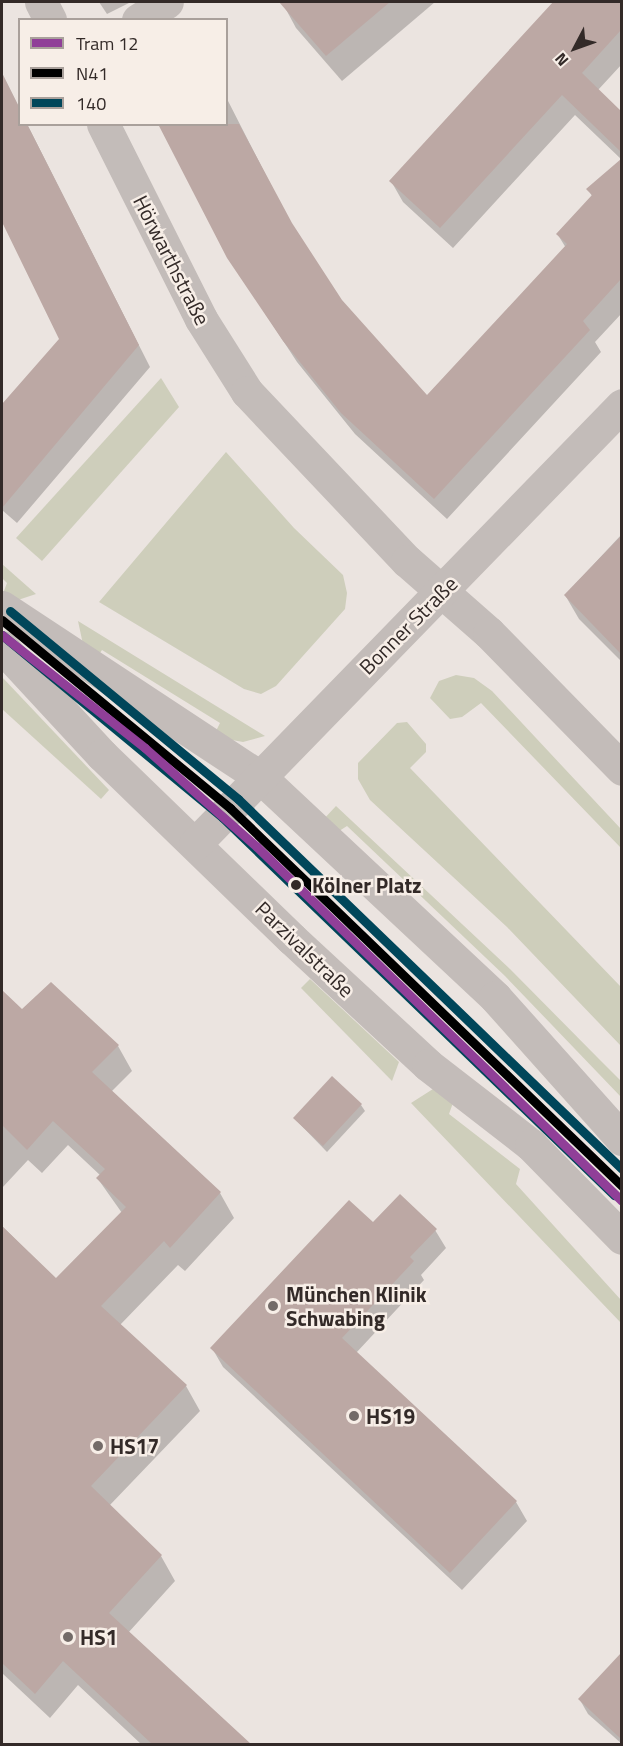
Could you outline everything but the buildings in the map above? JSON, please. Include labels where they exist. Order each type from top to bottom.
[{"type":"street","points":[[41,2],[49,18]]},
{"type":"street","points":[[141,18],[167,2]]},
{"type":"street","name":"Hörwarthstraße","points":[[104,126],[201,319],[247,392],[407,561],[441,592]]},
{"type":"street","name":"Bonner Straße","points":[[195,844],[621,405]]},
{"type":"street","points":[[441,592],[489,633],[621,769]]},
{"type":"street","points":[[2,607],[260,777],[495,997],[621,1139]]},
{"type":"street","name":"Parzivalstraße","points":[[2,647],[102,755],[195,844],[428,1065],[531,1145],[621,1238]]},
{"type":"green space","points":[[161,378],[179,407],[42,561],[16,538]]},
{"type":"green space","points":[[226,452],[294,528],[343,575],[347,593],[345,609],[276,686],[261,694],[244,689],[99,602]]},
{"type":"green space","points":[[2,564],[36,594],[15,601],[2,596],[7,583],[2,578]]},
{"type":"green space","points":[[78,621],[265,736],[243,742],[227,739],[215,733],[220,723],[102,650],[95,660],[84,649]]},
{"type":"green space","points":[[456,675],[474,678],[492,691],[621,829],[621,848],[481,703],[462,717],[450,719],[430,698],[439,681]]},
{"type":"green space","points":[[2,677],[109,790],[101,799],[2,709]]},
{"type":"green space","points":[[407,722],[426,744],[426,752],[410,768],[621,987],[621,1046],[507,927],[370,800],[358,779],[358,763],[397,723]]},
{"type":"green space","points":[[336,806],[510,969],[621,1081],[621,1097],[505,976],[347,826],[336,833],[322,821]]},
{"type":"green space","points":[[310,979],[399,1062],[392,1081],[301,988]]},
{"type":"green space","points":[[433,1089],[454,1100],[449,1114],[520,1169],[516,1184],[621,1300],[621,1323],[411,1103]]},
{"type":"tram line","name":"12","points":[[2,635],[145,748],[257,847],[622,1201]]},
{"type":"transit line","points":[[10,611],[238,799],[622,1169]]},
{"type":"transit line","name":"N41","points":[[2,620],[230,808],[622,1186]]},
{"type":"transit line","name":"140","points":[[2,635],[222,817],[614,1195]]},
{"type":"place","name":"Kölner Platz","points":[[296,885]]},
{"type":"place","name":"München Klinik Schwabing","points":[[273,1306]]},
{"type":"place","name":"HS19","points":[[354,1416]]},
{"type":"place","name":"HS17","points":[[98,1446]]},
{"type":"place","name":"HS1","points":[[68,1637]]}]
